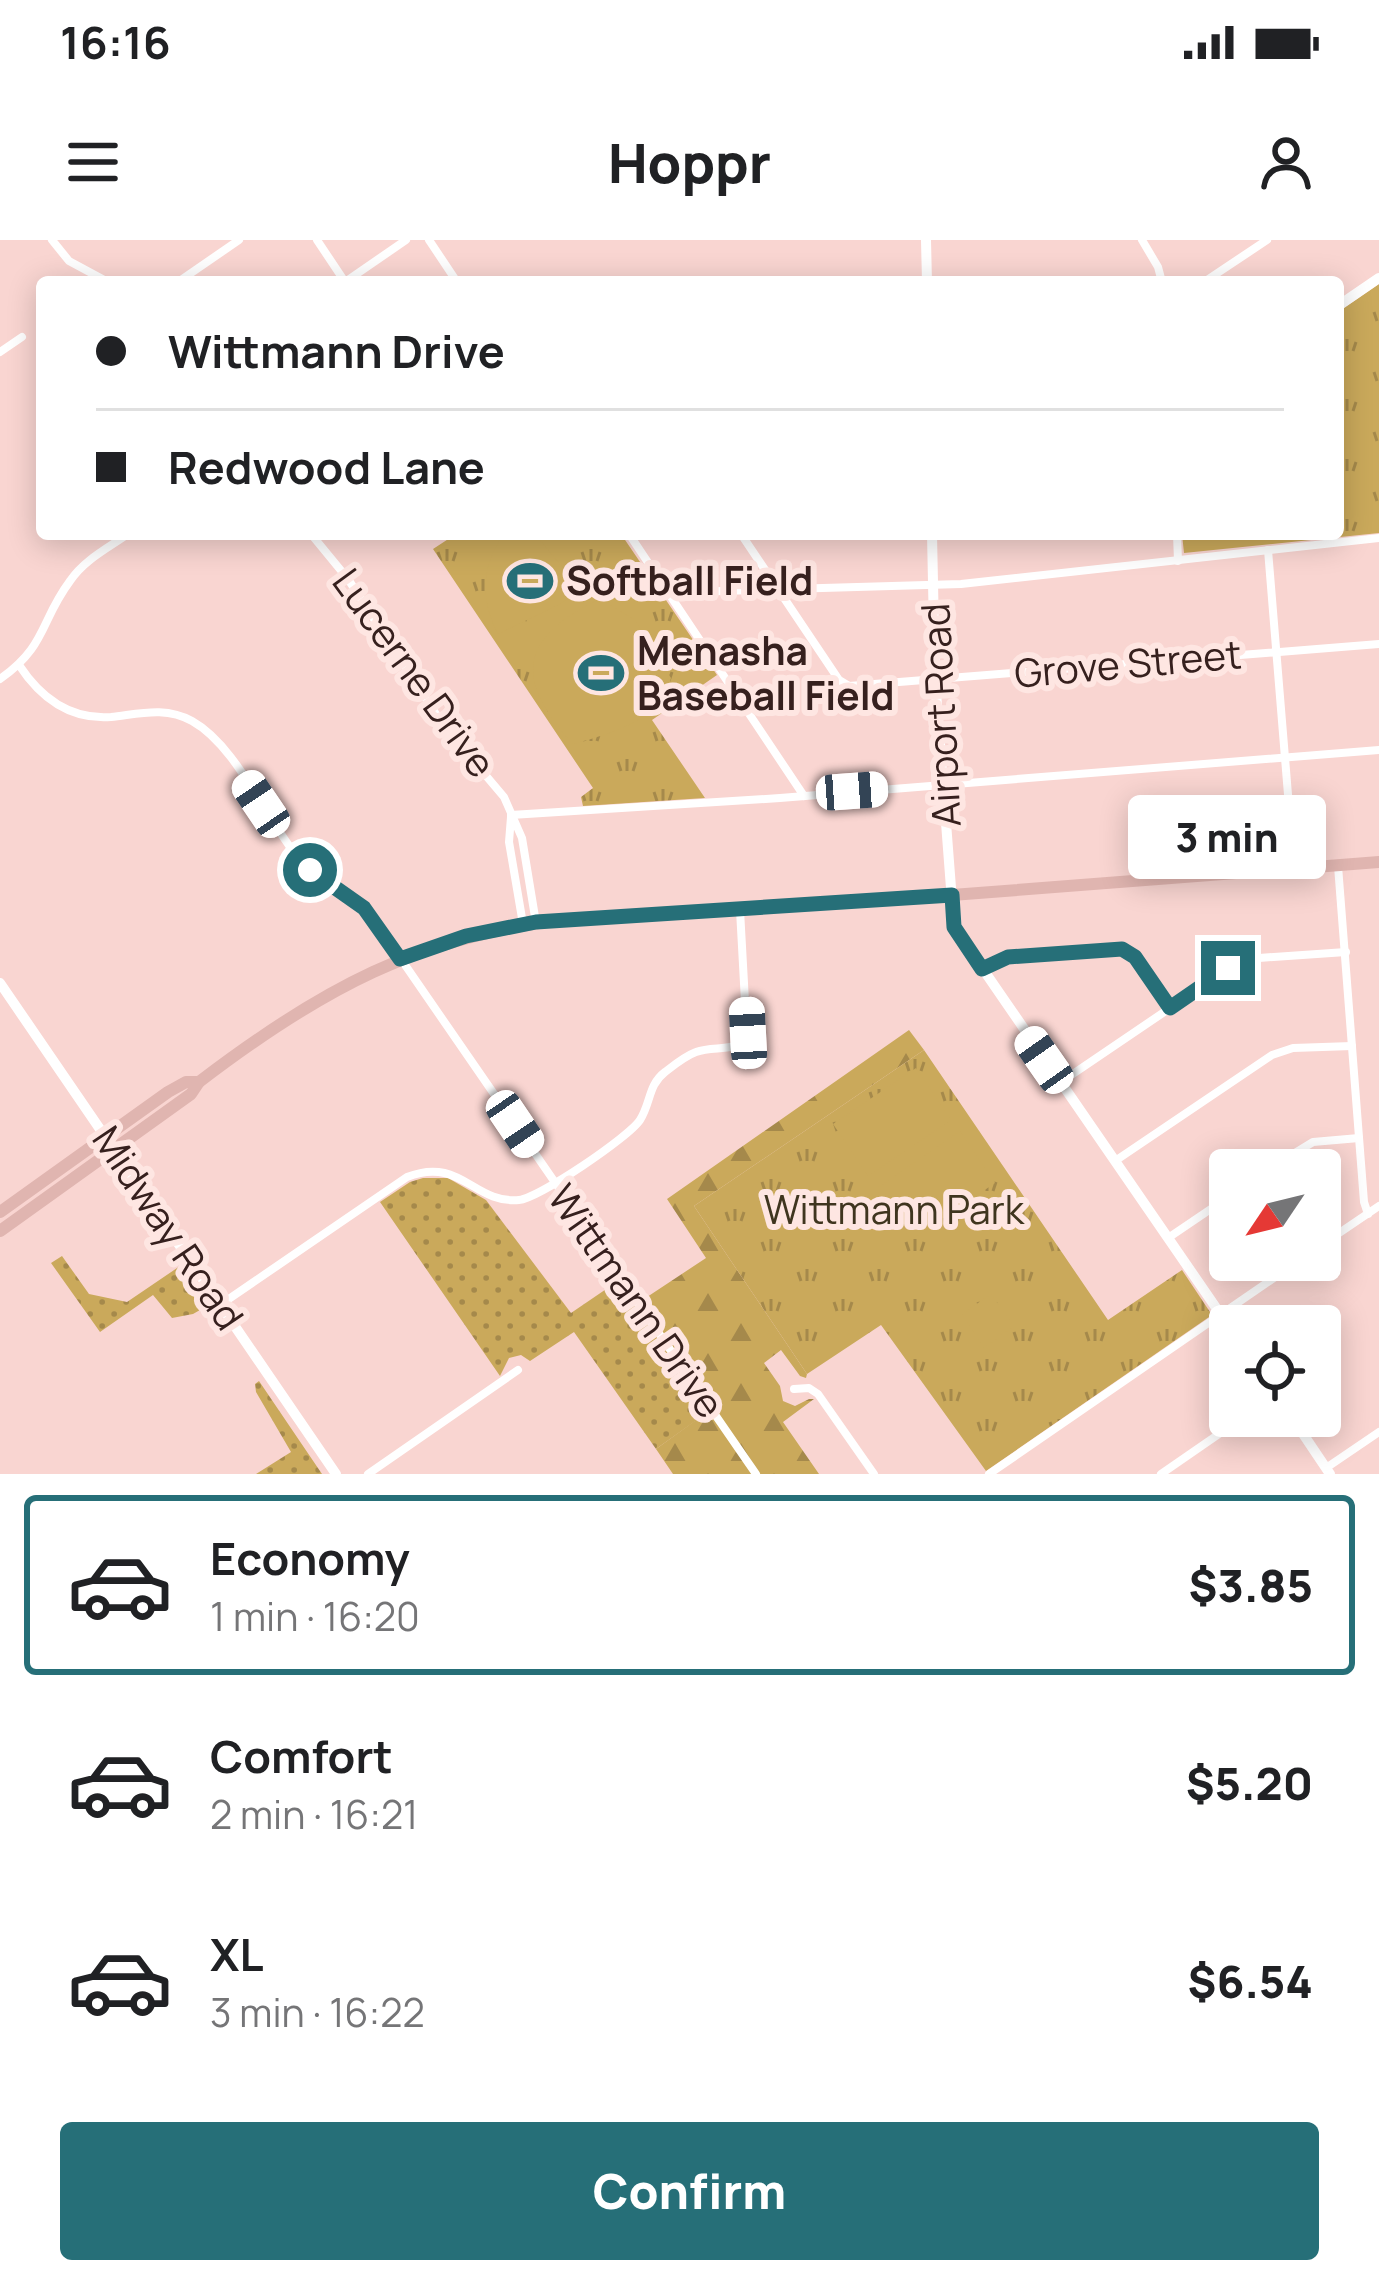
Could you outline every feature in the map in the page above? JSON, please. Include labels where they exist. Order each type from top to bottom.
[{"type":"main road","points":[[0,1231],[175,1088],[199,1082],[303,1008],[352,980],[466,936],[529,924],[1379,862]]},
{"type":"main road","points":[[0,1212],[111,1143]]},
{"type":"street","points":[[52,240],[86,276]]},
{"type":"street","points":[[187,276],[239,240]]},
{"type":"street","points":[[317,240],[341,276]]},
{"type":"street","points":[[354,276],[406,240]]},
{"type":"street","points":[[429,240],[454,276]]},
{"type":"street","points":[[926,240],[927,276]]},
{"type":"street","points":[[1142,240],[1160,276]]},
{"type":"street","points":[[1213,276],[1267,240]]},
{"type":"street","points":[[1344,302],[1379,278]]},
{"type":"street","points":[[0,352],[22,338]]},
{"type":"street","points":[[671,595],[933,586],[1379,538]]},
{"type":"street","points":[[0,679],[39,641],[77,571],[120,540]]},
{"type":"street","name":"Lucerne Drive","points":[[316,540],[348,580],[443,725],[504,796],[512,815],[509,842],[529,924]]},
{"type":"street","points":[[633,540],[805,796]]},
{"type":"street","name":"Grove Street","points":[[745,540],[845,685],[1379,644]]},
{"type":"street","name":"Airport Road","points":[[932,540],[935,680],[954,927],[1214,1305]]},
{"type":"street","points":[[1177,540],[1178,560]]},
{"type":"street","points":[[1268,550],[1294,869]]},
{"type":"street","name":"Wittmann Drive","points":[[19,665],[35,688],[68,710],[104,717],[158,711],[203,729],[224,749],[299,858],[364,908],[756,1474]]},
{"type":"street","points":[[512,815],[1379,750]]},
{"type":"street","points":[[1338,866],[1368,1214]]},
{"type":"street","points":[[220,1305],[415,1174],[437,1171],[456,1175],[486,1194],[510,1200],[531,1197],[635,1126],[660,1076],[696,1052],[744,1042],[748,1033],[740,908]]},
{"type":"street","points":[[982,969],[1008,957],[1122,949],[1135,957],[1170,1008]]},
{"type":"street","points":[[1060,1083],[1221,972],[1243,962],[1346,952]]},
{"type":"street","name":"Midway Road","points":[[0,982],[336,1474]]},
{"type":"street","points":[[1114,1162],[1276,1052],[1352,1046]]},
{"type":"street","points":[[1302,1149],[1313,1142],[1359,1138]]},
{"type":"street","points":[[1341,1232],[1379,1206]]},
{"type":"street","points":[[1168,1238],[1209,1210]]},
{"type":"street","points":[[1235,1305],[1270,1281]]},
{"type":"street","points":[[988,1474],[1209,1323]]},
{"type":"street","points":[[368,1474],[518,1370]]},
{"type":"street","points":[[794,1389],[809,1388],[818,1394],[874,1474]]},
{"type":"street","points":[[1305,1437],[1328,1471],[1379,1432]]},
{"type":"street","points":[[1161,1474],[1215,1437]]},
{"type":"green space","points":[[1379,284],[1379,533],[1344,537],[1344,308]]},
{"type":"green space","points":[[447,540],[625,540],[717,675],[652,720],[705,798],[583,806],[581,797],[593,788],[433,549]]},
{"type":"green space","name":"Softball Field","points":[[500,540],[540,540],[578,586],[576,593],[498,634],[486,596],[487,571]]},
{"type":"green space","points":[[1183,540],[1311,540],[1184,553]]},
{"type":"green space","name":"Menasha Baseball Field","points":[[600,599],[635,620],[671,678],[666,692],[646,715],[618,730],[573,744],[541,699],[534,661],[540,644],[554,628]]},
{"type":"green space","points":[[909,1030],[924,1050],[694,1206],[807,1374],[800,1376],[781,1350],[764,1363],[780,1386],[783,1401],[795,1406],[814,1399],[783,1422],[819,1474],[673,1474],[656,1449],[714,1407],[641,1301],[706,1258],[667,1199]]},
{"type":"green space","name":"Wittmann Park","points":[[924,1050],[1108,1320],[1182,1270],[1209,1317],[986,1471],[881,1325],[807,1374],[694,1206]]},
{"type":"green space","points":[[916,1068],[951,1120],[868,1176],[833,1124]]},
{"type":"green space","points":[[960,1131],[995,1183],[911,1240],[876,1189]]},
{"type":"green space","points":[[423,1178],[448,1178],[486,1200],[571,1313],[618,1281],[708,1412],[656,1449],[574,1332],[530,1361],[521,1355],[509,1358],[500,1376],[380,1202]]},
{"type":"green space","points":[[62,1256],[89,1294],[127,1302],[180,1266],[207,1306],[172,1318],[153,1295],[100,1332],[51,1263]]},
{"type":"green space","points":[[991,1294],[1014,1326],[984,1348],[962,1314]]},
{"type":"green space","points":[[259,1381],[322,1474],[256,1474],[291,1452],[256,1392]]},
{"type":"place","name":"Softball Field","points":[[530,581]]},
{"type":"place","name":"Menasha Baseball Field","points":[[601,673]]},
{"type":"route","points":[[310,870],[364,908],[400,959],[466,936],[536,922],[952,895],[954,927],[982,969],[1008,957],[1127,950],[1170,1008],[1228,968]]}]
